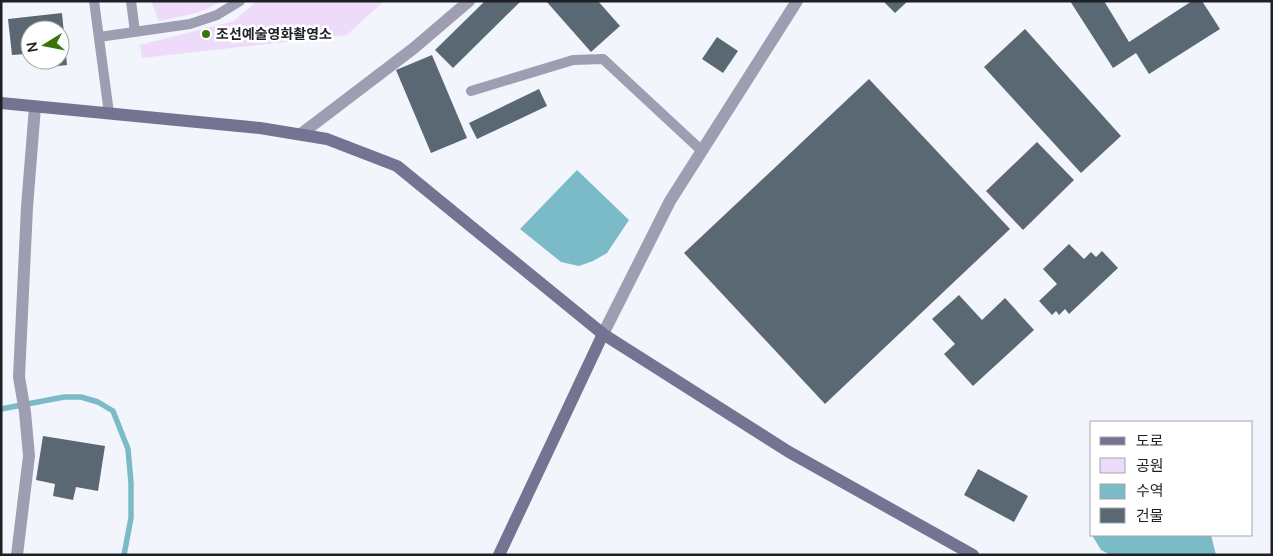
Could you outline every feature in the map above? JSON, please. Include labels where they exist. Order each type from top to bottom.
[{"type":"main road","points":[[1,103],[109,112],[301,134],[327,139],[397,166],[603,334],[789,452],[973,555]]},
{"type":"main road","points":[[499,555],[603,334]]},
{"type":"street","points":[[301,134],[414,48],[469,1]]},
{"type":"street","points":[[603,334],[670,201],[797,1]]},
{"type":"street","points":[[17,555],[29,456],[26,412],[19,377],[20,321],[35,107]]},
{"type":"lane","points":[[94,1],[109,112]]},
{"type":"lane","points":[[131,1],[135,32]]},
{"type":"lane","points":[[99,37],[190,24],[217,15],[240,1]]},
{"type":"lane","points":[[471,91],[574,60],[603,59],[702,151]]},
{"type":"green space","points":[[151,1],[223,1],[197,13],[159,21]]},
{"type":"green space","points":[[257,1],[384,1],[347,35],[142,58],[140,45],[234,21]]},
{"type":"water","points":[[577,170],[629,220],[607,253],[579,266],[561,262],[520,229]]},
{"type":"water","points":[[1093,536],[1211,536],[1216,555],[1111,555],[1101,550]]},
{"type":"building","points":[[485,1],[521,1],[453,68],[435,50]]},
{"type":"building","points":[[546,1],[598,1],[620,26],[591,52]]},
{"type":"building","points":[[883,1],[908,1],[895,13]]},
{"type":"building","points":[[1070,1],[1104,1],[1129,42],[1192,1],[1202,1],[1220,29],[1149,74],[1136,53],[1113,68]]},
{"type":"building","points":[[62,13],[63,20],[20,20],[20,54],[12,55],[8,19]]},
{"type":"building","points":[[1025,29],[1121,136],[1081,173],[984,67]]},
{"type":"building","points":[[717,37],[738,51],[723,73],[702,59]]},
{"type":"building","points":[[432,55],[467,138],[431,153],[396,70]]},
{"type":"building","points":[[869,79],[1010,229],[825,404],[684,253]]},
{"type":"building","points":[[539,89],[547,106],[477,139],[469,123]]},
{"type":"building","points":[[1037,142],[1074,180],[1023,230],[986,191]]},
{"type":"building","points":[[1069,244],[1084,259],[1091,252],[1096,257],[1102,251],[1118,268],[1069,314],[1065,309],[1059,315],[1056,311],[1052,315],[1039,301],[1057,284],[1043,269]]},
{"type":"building","points":[[959,295],[982,320],[1005,298],[1034,330],[973,386],[944,354],[955,344],[932,319]]},
{"type":"building","points":[[43,436],[105,446],[98,491],[76,487],[73,500],[53,496],[55,484],[36,480]]},
{"type":"building","points":[[978,469],[1028,496],[1014,522],[964,495]]},
{"type":"waterway","points":[[1,409],[64,397],[81,397],[98,402],[113,411],[128,449],[131,483],[131,518],[124,555]]},
{"type":"place","name":"조선예술영화촬영소","points":[[206,34]]}]
